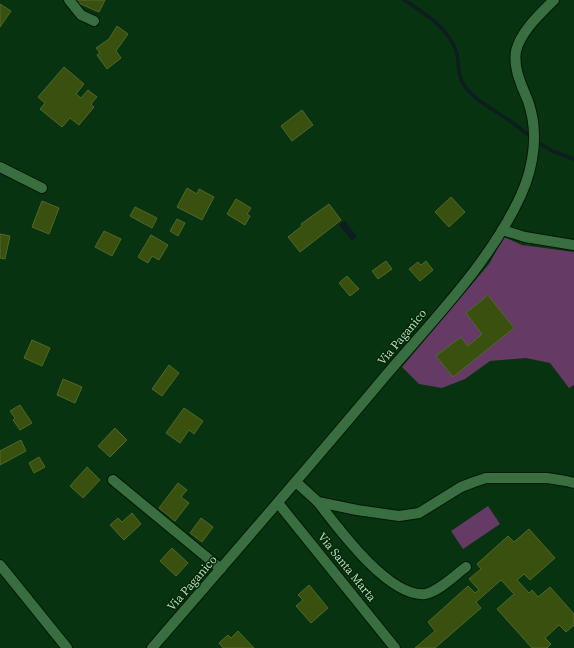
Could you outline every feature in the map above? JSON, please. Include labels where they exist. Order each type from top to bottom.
[{"type":"street","points":[[69,0],[81,15],[94,21]]},
{"type":"street","name":"Via Paganico","points":[[152,648],[296,482],[470,276],[502,230],[522,191],[532,161],[534,146],[532,116],[518,74],[516,63],[517,50],[528,29],[554,0]]},
{"type":"street","points":[[0,167],[42,188]]},
{"type":"street","points":[[502,230],[525,238],[574,245]]},
{"type":"street","points":[[318,502],[357,510],[399,516],[418,513],[461,487],[486,478],[546,478],[574,483]]},
{"type":"street","points":[[113,480],[221,569]]},
{"type":"street","points":[[296,482],[318,502],[366,560],[386,577],[411,591],[419,594],[430,592],[466,567]]},
{"type":"street","name":"Via Santa Marta","points":[[278,503],[395,648]]},
{"type":"street","points":[[0,565],[67,648]]},
{"type":"shaded area","points":[[345,221],[357,237],[352,241],[339,225]]},
{"type":"shaded area","points":[[504,237],[522,245],[574,252],[574,385],[569,388],[550,363],[526,358],[490,361],[465,379],[442,388],[419,384],[402,367],[489,264]]},
{"type":"shaded area","points":[[488,506],[500,524],[463,549],[451,531]]},
{"type":"building","points":[[77,0],[105,0],[99,12],[76,2]]},
{"type":"building","points":[[0,4],[11,11],[0,27]]},
{"type":"building","points":[[117,26],[128,34],[116,51],[121,58],[107,69],[97,55],[100,53],[96,48],[109,39]]},
{"type":"building","points":[[64,67],[84,84],[76,94],[81,98],[88,90],[97,97],[91,104],[94,107],[79,125],[70,118],[62,127],[40,109],[45,103],[38,97]]},
{"type":"building","points":[[302,110],[313,125],[292,141],[281,126]]},
{"type":"building","points":[[187,188],[197,194],[199,189],[214,197],[202,220],[177,207]]},
{"type":"building","points":[[451,197],[465,212],[449,227],[435,212]]},
{"type":"building","points":[[236,199],[251,208],[247,214],[250,216],[245,225],[227,214]]},
{"type":"building","points":[[42,201],[59,208],[49,234],[32,227]]},
{"type":"building","points":[[329,204],[341,220],[300,252],[288,237],[302,226],[301,224]]},
{"type":"building","points":[[135,207],[157,218],[152,228],[130,216]]},
{"type":"building","points":[[177,219],[185,223],[178,236],[170,231]]},
{"type":"building","points":[[104,231],[121,239],[112,256],[95,247]]},
{"type":"building","points":[[0,234],[10,236],[5,259],[0,258]]},
{"type":"building","points":[[151,235],[168,245],[159,260],[152,256],[148,263],[138,257]]},
{"type":"building","points":[[386,261],[392,269],[378,279],[372,271]]},
{"type":"building","points":[[426,261],[433,270],[420,281],[409,269],[418,262],[421,265]]},
{"type":"building","points":[[347,276],[359,289],[350,296],[339,283]]},
{"type":"building","points":[[488,295],[514,328],[453,377],[436,356],[461,337],[468,346],[482,334],[466,313]]},
{"type":"building","points":[[32,340],[50,348],[42,366],[24,358]]},
{"type":"building","points":[[169,365],[179,373],[162,396],[152,389]]},
{"type":"building","points":[[63,379],[82,387],[75,403],[57,395]]},
{"type":"building","points":[[20,405],[32,423],[20,430],[13,420],[15,418],[10,411]]},
{"type":"building","points":[[184,408],[203,421],[194,434],[189,430],[180,443],[166,433]]},
{"type":"building","points":[[115,428],[127,440],[110,457],[98,446]]},
{"type":"building","points":[[21,440],[26,451],[0,465],[0,451]]},
{"type":"building","points":[[39,457],[45,467],[34,473],[29,463]]},
{"type":"building","points":[[87,467],[100,480],[83,498],[70,486]]},
{"type":"building","points":[[178,483],[187,490],[181,497],[189,503],[175,521],[159,508]]},
{"type":"building","points":[[132,513],[141,524],[124,540],[110,525],[118,518],[122,522]]},
{"type":"building","points":[[201,518],[213,527],[202,542],[190,533]]},
{"type":"building","points":[[529,529],[555,558],[530,580],[524,574],[517,580],[529,593],[532,590],[538,597],[550,587],[574,614],[574,625],[566,632],[559,625],[545,638],[551,644],[547,648],[532,648],[497,609],[514,594],[501,580],[476,602],[481,608],[435,648],[415,648],[435,631],[428,622],[468,586],[475,593],[479,590],[469,579],[481,569],[477,564],[508,536],[514,542]]},
{"type":"building","points":[[172,548],[188,563],[176,576],[160,561]]},
{"type":"building","points":[[309,585],[328,608],[311,623],[296,606],[303,600],[298,595]]},
{"type":"building","points":[[238,631],[254,648],[223,648],[219,643],[228,635],[231,638]]},
{"type":"waterway","points":[[404,0],[436,22],[449,37],[457,54],[461,79],[469,92],[531,137]]},
{"type":"waterway","points":[[536,141],[552,151],[574,159]]}]
